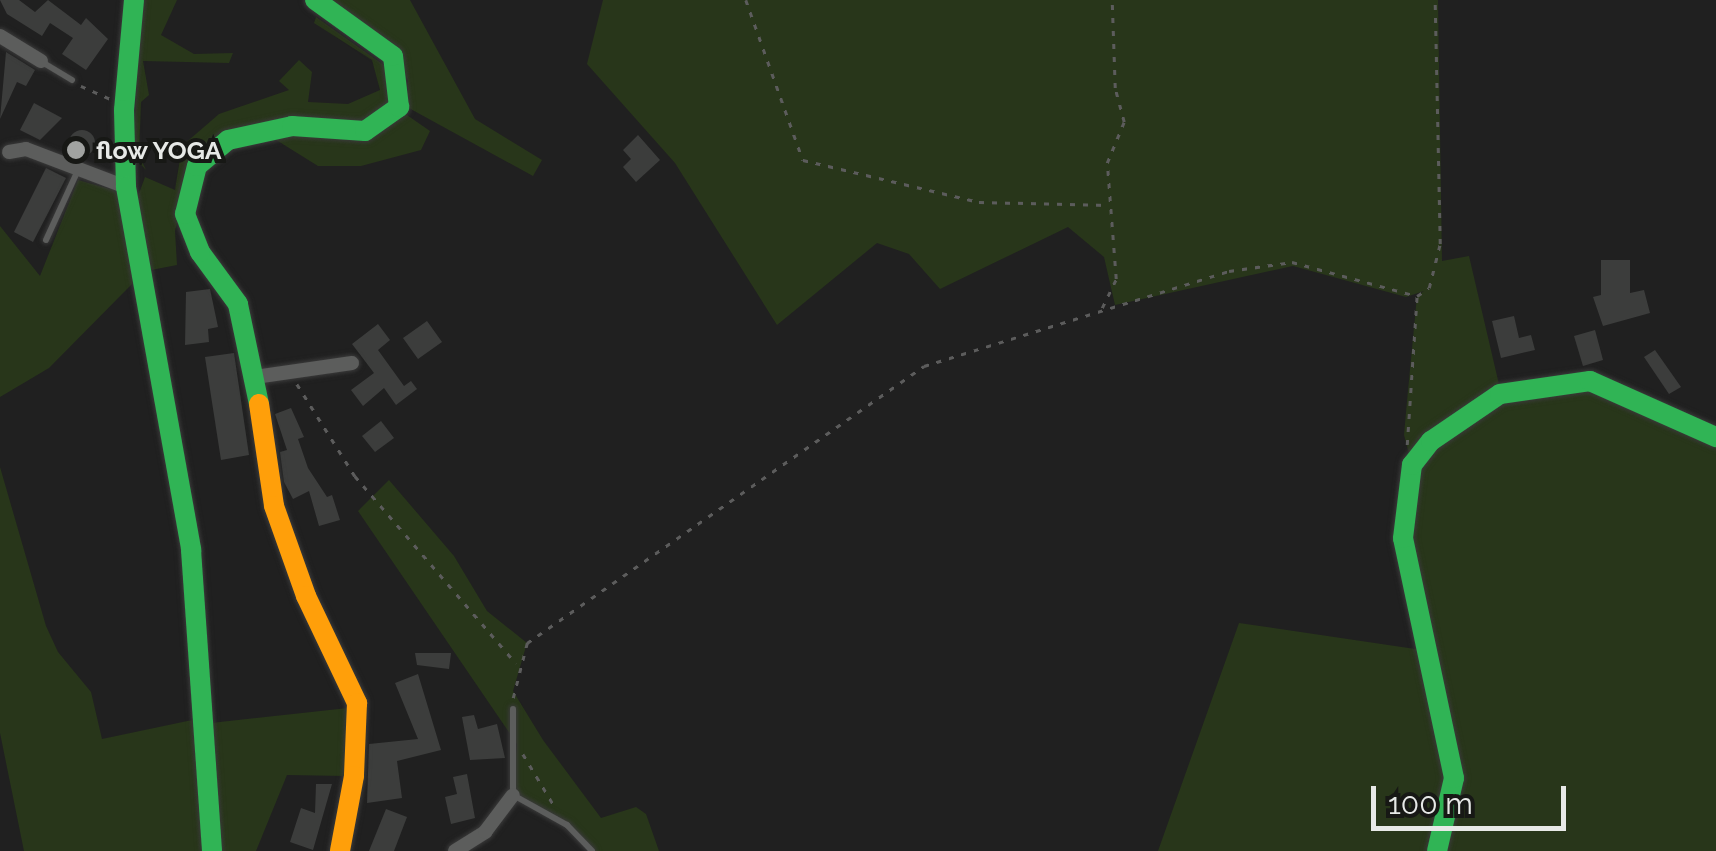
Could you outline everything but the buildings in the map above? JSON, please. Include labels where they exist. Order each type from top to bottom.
[{"type":"street","points":[[134,0],[125,99],[126,187],[191,550],[212,851]]},
{"type":"street","points":[[315,0],[392,56],[399,108],[389,120],[365,130],[259,130],[228,140],[197,166],[185,214],[200,252],[238,304],[255,377],[274,506],[306,596],[357,703],[354,776],[340,851]]},
{"type":"street","points":[[0,36],[41,61]]},
{"type":"street","points":[[8,152],[26,148],[126,187]]},
{"type":"street","points":[[255,377],[352,364]]},
{"type":"street","points":[[1438,851],[1454,778],[1403,538],[1412,465],[1477,405],[1500,394],[1590,382],[1622,390],[1716,437]]},
{"type":"street","points":[[455,851],[484,832],[513,794]]},
{"type":"lane","points":[[41,61],[72,80]]},
{"type":"lane","points":[[46,240],[79,169]]},
{"type":"lane","points":[[514,710],[517,745],[513,794],[567,824],[592,851]]},
{"type":"path","points":[[746,0],[803,160],[978,202],[1108,206]]},
{"type":"path","points":[[1100,309],[1116,278],[1107,163],[1124,122],[1115,88],[1112,0]]},
{"type":"path","points":[[514,710],[518,666],[528,643],[924,366],[1174,284],[1292,262],[1417,296],[1429,288],[1440,244],[1435,0]]},
{"type":"path","points":[[72,80],[106,99],[125,99]]},
{"type":"path","points":[[1412,465],[1404,435],[1417,296]]},
{"type":"path","points":[[292,374],[356,476],[518,666]]},
{"type":"path","points":[[517,745],[567,824]]},
{"type":"green space","points":[[141,0],[177,0],[161,35],[194,54],[233,53],[229,63],[143,61],[149,95],[141,102],[139,155],[146,170],[133,156]]},
{"type":"green space","points":[[323,0],[410,0],[475,119],[542,160],[533,176],[407,107],[408,81],[393,43]]},
{"type":"green space","points":[[603,0],[1438,0],[1442,261],[1469,256],[1501,393],[1590,382],[1716,437],[1716,851],[1158,851],[1239,623],[1422,650],[1403,538],[1412,465],[1404,435],[1417,296],[1424,291],[1406,297],[1293,266],[1115,305],[1104,257],[1068,227],[940,289],[909,254],[877,243],[777,325],[675,163],[587,64]]},
{"type":"green space","points":[[316,17],[388,68],[395,91],[387,107],[351,126],[297,121],[192,165],[175,231],[177,265],[146,271],[137,199],[145,177],[175,190],[182,146],[219,114],[289,90],[279,81],[299,60],[312,72],[308,102],[348,104],[380,90],[372,60],[314,23]]},
{"type":"green space","points":[[404,113],[430,131],[421,150],[361,166],[318,166],[273,138],[282,131],[366,134]]},
{"type":"green space","points":[[78,180],[121,192],[134,282],[49,368],[0,397],[0,226],[40,276]]},
{"type":"green space","points":[[0,467],[46,626],[58,652],[91,692],[102,739],[197,719],[205,851],[24,851],[0,733]]},
{"type":"green space","points":[[389,480],[454,556],[487,611],[527,643],[513,691],[543,740],[601,818],[636,807],[646,814],[659,851],[592,851],[566,824],[513,794],[517,744],[358,511]]},
{"type":"green space","points":[[348,708],[346,776],[287,775],[256,851],[216,851],[211,723]]},
{"type":"traffic: fast","points":[[134,0],[124,110],[126,187],[191,550],[212,851]]},
{"type":"traffic: fast","points":[[259,404],[238,304],[200,252],[185,214],[197,166],[228,140],[292,126],[365,131],[399,107],[393,56],[315,0]]},
{"type":"traffic: fast","points":[[1437,851],[1454,778],[1403,538],[1412,465],[1431,441],[1500,394],[1590,381],[1716,437]]},
{"type":"traffic: slow","points":[[259,404],[274,506],[306,596],[357,703],[354,776],[340,851]]},
{"type":"place","name":"flow YOGA","points":[[76,150]]}]
